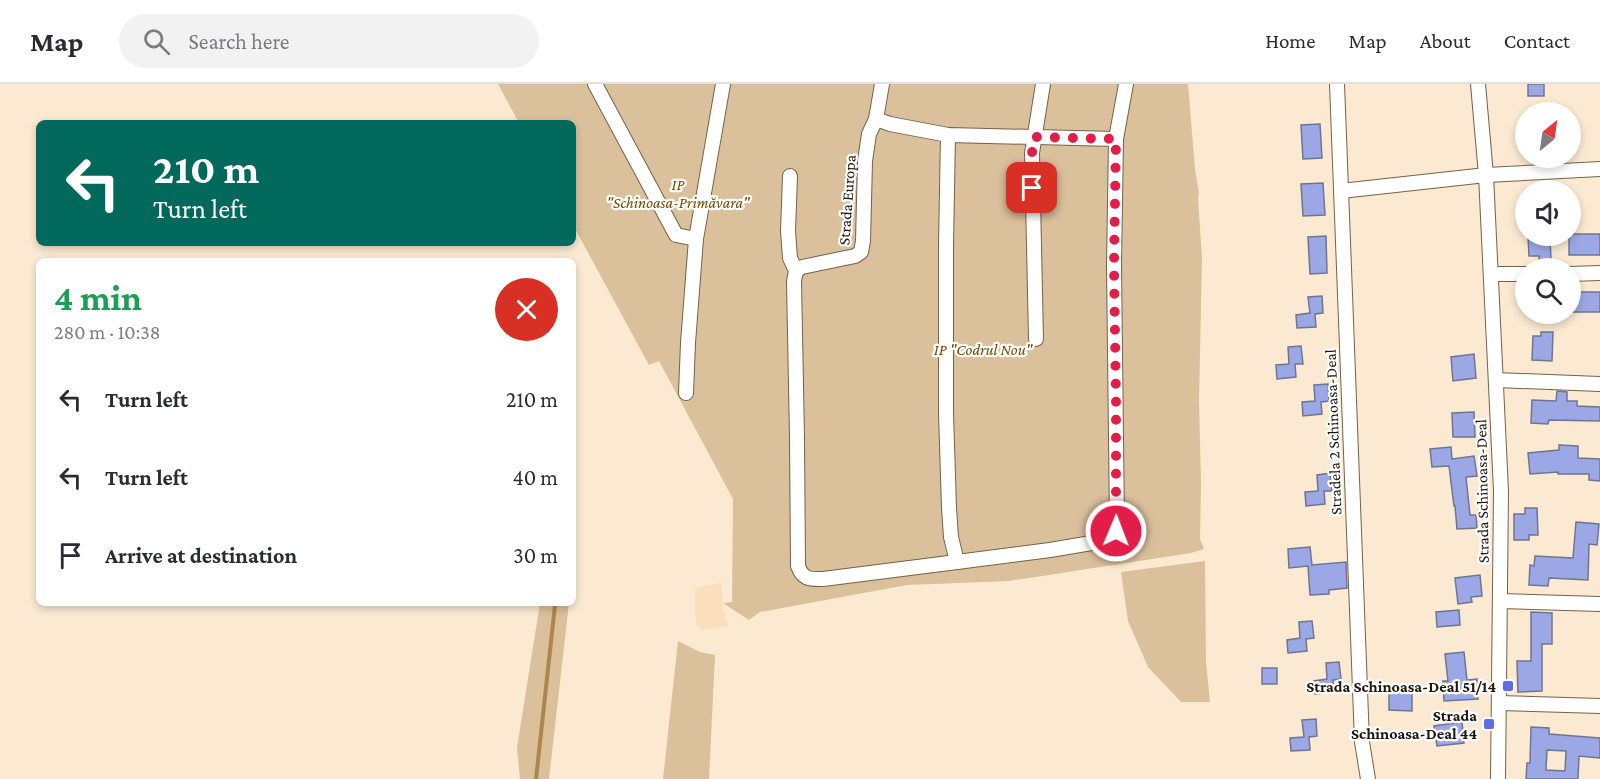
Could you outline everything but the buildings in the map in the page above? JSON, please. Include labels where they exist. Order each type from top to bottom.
[{"type":"street","points":[[595,84],[676,235],[696,239]]},
{"type":"street","points":[[686,393],[696,239],[723,84]]},
{"type":"street","name":"Strada Europa","points":[[796,271],[802,267],[855,256],[861,252],[865,161],[882,84]]},
{"type":"street","points":[[1036,339],[1032,153],[1043,84]]},
{"type":"street","points":[[790,176],[788,231],[790,258],[796,271],[794,281],[798,566],[804,577],[823,579],[1050,550],[1109,540],[1116,531],[1114,265],[1116,139],[1126,84]]},
{"type":"street","name":"Stradela 2 Schinoasa-Deal","points":[[1337,84],[1362,742],[1368,779]]},
{"type":"street","name":"Strada Schinoasa-Deal","points":[[1478,84],[1492,274],[1500,491],[1498,779]]},
{"type":"street","points":[[876,119],[890,124],[948,135],[1116,139]]},
{"type":"street","points":[[948,135],[946,245],[948,508],[951,537],[957,561]]},
{"type":"street","points":[[1341,191],[1486,176],[1600,169]]},
{"type":"street","points":[[1581,274],[1600,273]]},
{"type":"street","points":[[1492,274],[1515,274]]},
{"type":"street","points":[[1496,380],[1600,384]]},
{"type":"street","points":[[1500,601],[1600,604]]},
{"type":"street","points":[[1499,703],[1600,706]]},
{"type":"shaded area","points":[[721,583],[723,609],[728,626],[701,630],[696,623],[695,588]]},
{"type":"green space","name":"IP \"Codrul Nou\"","points":[[498,84],[1188,84],[1199,193],[1202,258],[1199,401],[1200,539],[1204,549],[1191,553],[1009,581],[907,585],[760,612],[749,620],[723,603],[732,602],[733,499],[659,361],[649,365],[576,231],[576,120],[517,120]]},
{"type":"green space","points":[[1205,561],[1206,662],[1210,702],[1181,702],[1148,667],[1128,621],[1121,572]]},
{"type":"green space","points":[[540,606],[569,606],[549,779],[520,779],[517,748]]},
{"type":"green space","points":[[678,641],[700,652],[715,655],[709,779],[663,779]]},
{"type":"waterway","points":[[536,779],[555,606]]},
{"type":"place","name":"Strada Schinoasa-Deal 51/14","points":[[1508,686]]},
{"type":"place","name":"Strada Schinoasa-Deal 44","points":[[1489,724]]},
{"type":"route","points":[[1032,188],[1034,137],[1116,139],[1114,265],[1116,531]]},
{"type":"park label","name":"IP \"Schinoasa-Primăvara\"","points":[[678,193]]}]
